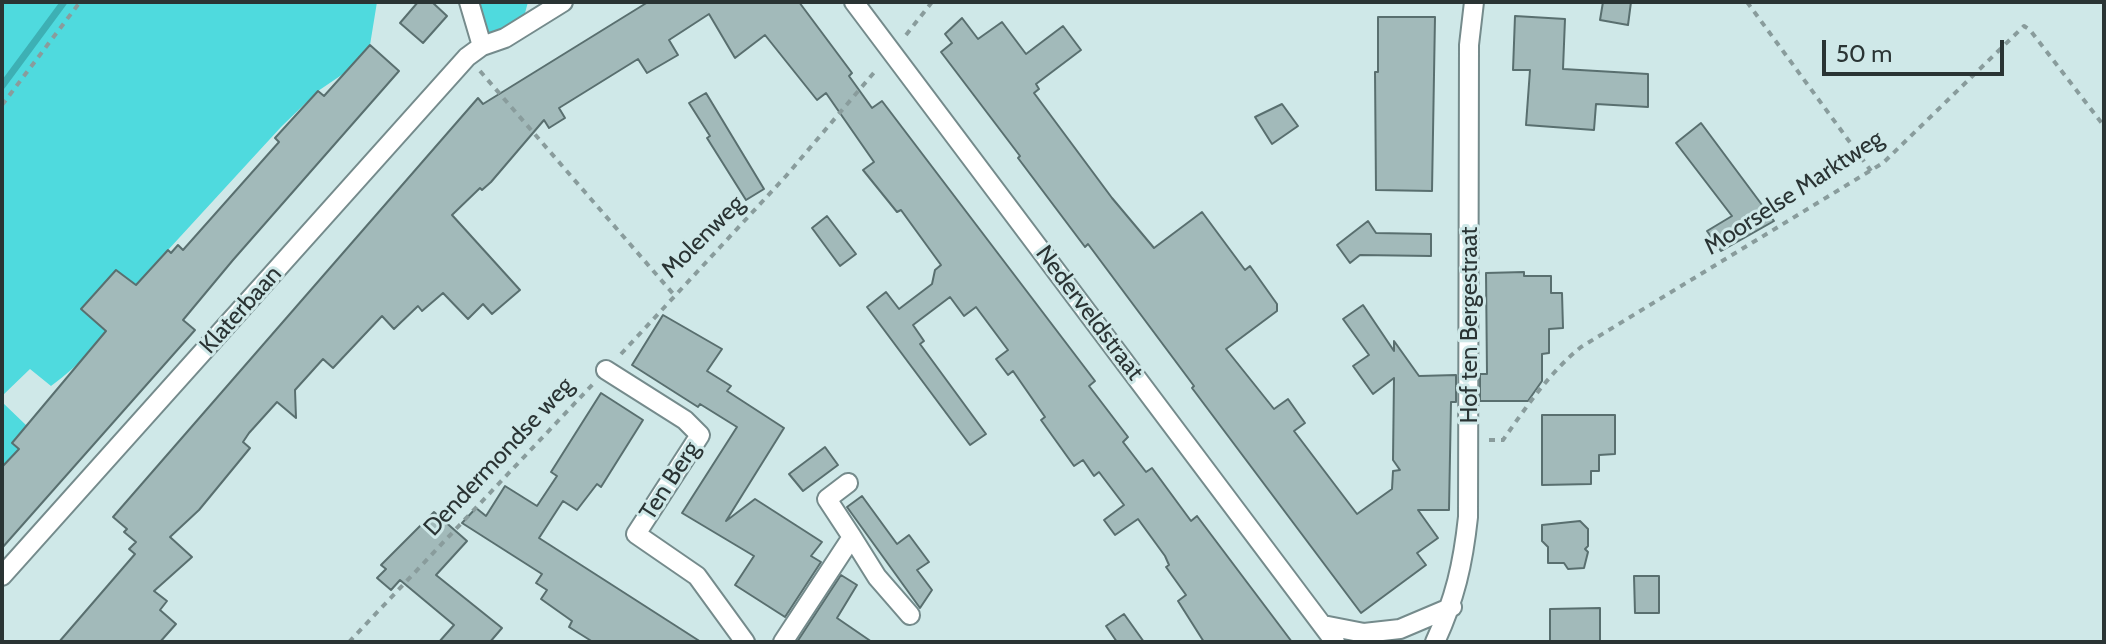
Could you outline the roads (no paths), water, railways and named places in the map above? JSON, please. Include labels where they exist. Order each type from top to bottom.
[{"type":"street","points":[[469,2],[474,52]]},
{"type":"street","name":"Klaterbaan","points":[[2,576],[474,52],[505,38],[563,2]]},
{"type":"street","name":"Nederveldstraat","points":[[854,2],[1335,642]]},
{"type":"street","name":"Hof ten Bergestraat","points":[[1435,642],[1452,607],[1463,565],[1468,517],[1469,45],[1474,2]]},
{"type":"street","name":"Ten Berg","points":[[606,370],[685,420],[700,435],[636,534],[697,576],[745,642]]},
{"type":"street","points":[[848,483],[827,499],[877,577],[910,615]]},
{"type":"street","points":[[783,642],[852,537]]},
{"type":"street","points":[[1323,625],[1364,633],[1400,629],[1452,607]]},
{"type":"waterway","points":[[2,86],[64,2]]}]
